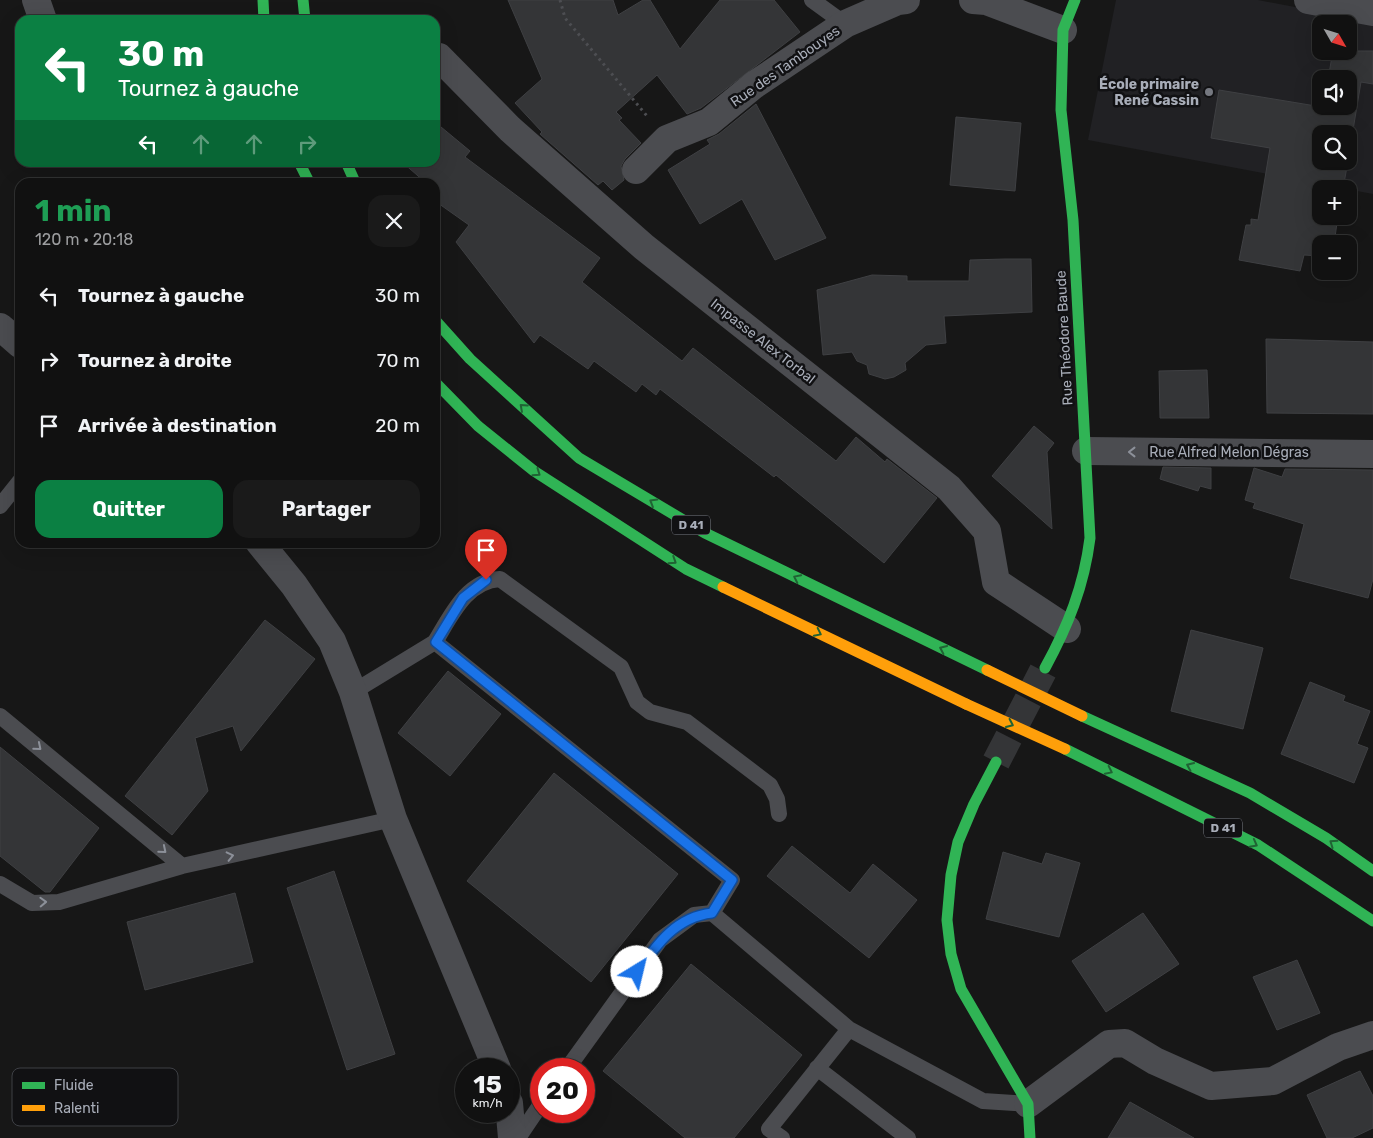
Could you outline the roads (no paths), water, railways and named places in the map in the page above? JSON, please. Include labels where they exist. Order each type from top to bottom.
[{"type":"main road","points":[[263,0],[264,15]]},
{"type":"main road","points":[[303,0],[304,15]]},
{"type":"main road","name":"Rue Théodore Baude","points":[[1045,668],[1067,629],[1083,590],[1088,565],[1090,538],[1072,220],[1061,110],[1063,30],[1075,0]]},
{"type":"main road","name":"D 41","points":[[440,326],[470,359],[579,458],[705,533],[1082,716],[1250,793],[1326,838],[1373,871]]},
{"type":"main road","name":"D 41","points":[[440,387],[478,426],[534,472],[686,569],[966,704],[1065,749],[1258,845],[1373,921]]},
{"type":"main road","points":[[996,762],[974,804],[958,842],[951,875],[947,920],[951,954],[961,989],[1028,1104],[1030,1138]]},
{"type":"street","points":[[36,0],[41,15]]},
{"type":"street","name":"Rue des Tambouyes","points":[[636,170],[667,139],[709,122],[754,85],[845,24],[898,1],[906,0]]},
{"type":"street","points":[[973,0],[986,1],[1063,30]]},
{"type":"street","points":[[1308,0],[1373,12]]},
{"type":"street","name":"Impasse Alex Torbal","points":[[440,59],[510,129],[644,247],[949,488],[987,531],[996,582],[1067,629]]},
{"type":"street","points":[[0,327],[15,340]]},
{"type":"street","name":"Rue Alfred Melon Dégras","points":[[1086,451],[1373,454]]},
{"type":"street","points":[[264,548],[294,585],[332,641],[353,692],[393,819],[493,1058]]},
{"type":"street","points":[[1028,1104],[1110,1044],[1125,1043],[1155,1061],[1211,1086],[1273,1081],[1338,1047],[1373,1035]]},
{"type":"street","points":[[511,1123],[512,1138]]},
{"type":"lane","points":[[812,0],[845,24]]},
{"type":"lane","points":[[0,506],[15,487]]},
{"type":"lane","points":[[353,692],[436,642],[463,598],[486,580],[500,579],[621,667],[636,702],[650,712],[687,722],[770,785],[777,799],[779,814]]},
{"type":"lane","points":[[436,642],[732,880],[712,913]]},
{"type":"lane","points":[[0,716],[182,866]]},
{"type":"lane","points":[[0,884],[32,903],[59,902],[182,866],[393,819]]},
{"type":"lane","points":[[575,1058],[660,940],[694,915],[712,913],[849,1029],[983,1101],[1028,1104]]},
{"type":"lane","points":[[782,1138],[769,1129],[849,1029]]},
{"type":"lane","points":[[817,1068],[908,1138]]},
{"type":"lane","points":[[518,1138],[530,1120]]},
{"type":"tunnel","points":[[996,762],[1043,671]]},
{"type":"place","name":"École primaire René Cassin","points":[[1209,92]]}]
